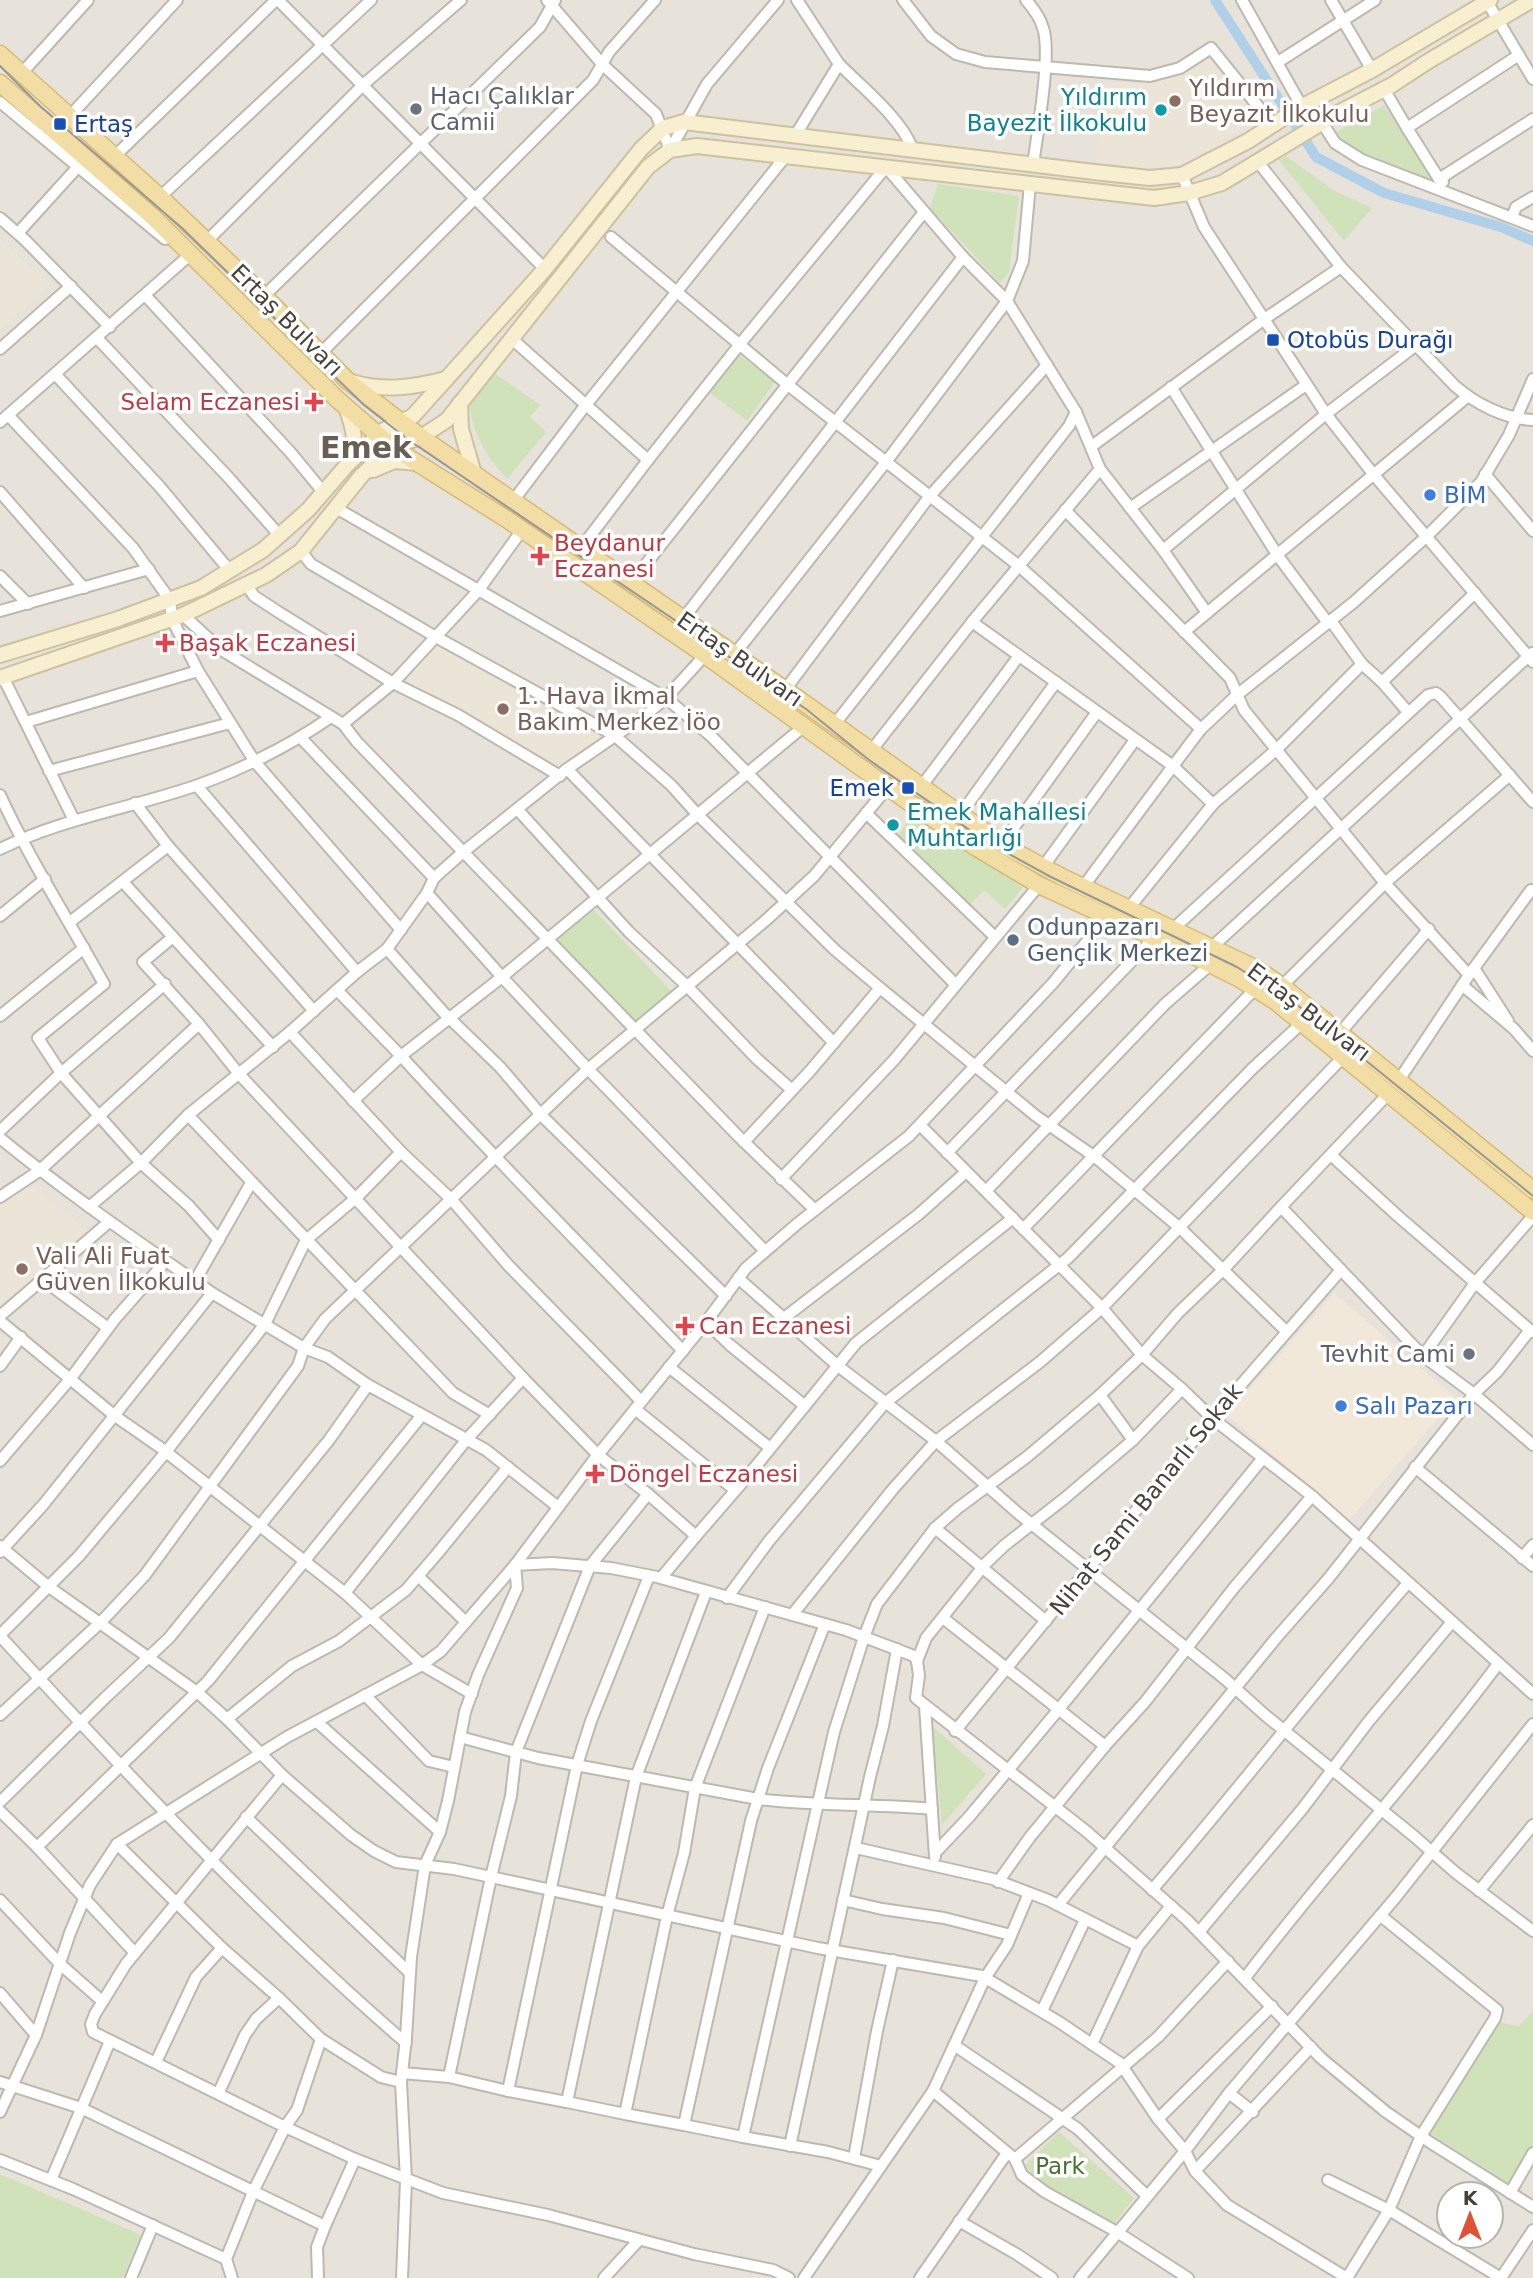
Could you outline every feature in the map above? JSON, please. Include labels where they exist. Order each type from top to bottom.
[{"type":"main road","points":[[2,677],[177,617],[266,575],[291,560],[362,475],[392,447],[421,437],[447,419],[648,167],[670,150],[697,146],[1154,198],[1189,193],[1222,183],[1532,0]]},
{"type":"main road","points":[[0,655],[118,619],[201,588],[263,550],[324,493],[347,465],[378,435],[413,416],[545,269],[641,149],[663,128],[684,122],[1150,178],[1182,175],[1248,141],[1301,107],[1372,70],[1488,1]]},
{"type":"main road","name":"Ertaş Bulvarı","points":[[0,54],[160,197],[348,381],[421,437],[1002,844],[1083,887],[1258,969],[1533,1190]]},
{"type":"main road","name":"Ertaş Bulvarı","points":[[0,83],[82,162],[190,256],[392,447],[522,530],[705,655],[977,848],[1038,885],[1211,964],[1255,988],[1303,1022],[1533,1214]]},
{"type":"main road","points":[[348,381],[388,388],[417,386],[447,379]]},
{"type":"main road","points":[[460,403],[461,429],[474,474]]},
{"type":"main road","points":[[346,405],[354,428],[355,446],[347,465]]},
{"type":"main road","points":[[362,475],[394,461],[419,463]]},
{"type":"street","points":[[21,74],[88,0]]},
{"type":"street","points":[[70,116],[177,0]]},
{"type":"street","points":[[115,156],[277,0],[545,269]]},
{"type":"street","points":[[160,197],[371,0]]},
{"type":"street","points":[[207,242],[364,85],[461,0]]},
{"type":"street","points":[[320,354],[593,79],[609,52],[655,0]]},
{"type":"street","points":[[670,150],[707,84],[778,0]]},
{"type":"street","points":[[797,0],[839,64],[884,109],[910,141],[913,150]]},
{"type":"street","points":[[903,0],[931,36],[956,54],[985,62],[1150,76],[1180,68],[1212,48],[1277,122]]},
{"type":"street","points":[[1026,0],[1035,10],[1044,30],[1044,68],[1033,165]]},
{"type":"street","points":[[1242,0],[1301,107]]},
{"type":"street","points":[[1331,0],[1372,70]]},
{"type":"street","points":[[1278,62],[1375,0]]},
{"type":"street","points":[[264,296],[540,27],[551,1],[603,65],[656,114],[670,150]]},
{"type":"street","points":[[1488,1],[1533,79]]},
{"type":"street","points":[[1407,128],[1519,55]]},
{"type":"street","points":[[795,135],[839,64]]},
{"type":"street","points":[[1384,89],[1439,179],[1463,198]]},
{"type":"street","points":[[0,102],[82,162],[18,233]]},
{"type":"street","points":[[1439,179],[1533,119]]},
{"type":"street","points":[[1318,127],[1335,143],[1362,160],[1533,226]]},
{"type":"street","points":[[513,501],[585,406],[785,157]]},
{"type":"street","points":[[1258,162],[1341,267],[1467,397],[1514,419],[1533,420]]},
{"type":"street","points":[[581,548],[740,344],[886,167],[963,257],[1007,300],[1076,412],[1100,469],[1163,550],[1207,613]]},
{"type":"street","points":[[1182,175],[1204,227],[1326,414],[1374,475],[1532,657],[1212,947]]},
{"type":"street","points":[[734,654],[886,462],[1007,300],[1023,261],[1030,184]]},
{"type":"street","points":[[1513,217],[1516,206],[1533,197]]},
{"type":"street","points":[[631,583],[924,212]]},
{"type":"street","points":[[0,218],[110,327]]},
{"type":"street","points":[[611,237],[788,385],[1019,566],[1202,729]]},
{"type":"street","points":[[190,256],[4,418],[124,538],[149,569],[170,600],[198,671],[255,762],[401,930]]},
{"type":"street","points":[[683,619],[963,257]]},
{"type":"street","points":[[1092,446],[1263,320],[1341,267]]},
{"type":"street","points":[[0,349],[71,286]]},
{"type":"street","points":[[145,295],[291,453],[324,493]]},
{"type":"street","points":[[97,338],[280,536]]},
{"type":"street","points":[[512,340],[648,460]]},
{"type":"street","points":[[1163,550],[1326,414],[1415,346]]},
{"type":"street","points":[[785,690],[929,497],[1047,365]]},
{"type":"street","points":[[55,375],[160,487],[230,571]]},
{"type":"street","points":[[1083,887],[1202,729],[1237,695],[1329,622],[1427,536],[1480,482],[1509,435],[1533,379]]},
{"type":"street","points":[[1130,508],[1213,453],[1306,385]]},
{"type":"street","points":[[1171,387],[1278,556],[1362,664],[1408,712]]},
{"type":"street","points":[[1184,632],[1467,397]]},
{"type":"street","points":[[834,725],[1069,426],[1076,412]]},
{"type":"street","points":[[871,751],[972,622],[1100,469]]},
{"type":"street","points":[[1485,474],[1533,531]]},
{"type":"street","points":[[0,492],[84,588]]},
{"type":"street","points":[[337,508],[666,698],[712,737],[955,984]]},
{"type":"street","points":[[1065,510],[1230,678],[1244,710],[1340,829],[1385,883],[1471,971],[1514,1030],[1533,1051]]},
{"type":"street","points":[[343,724],[393,683],[436,637],[478,591],[522,530]]},
{"type":"street","points":[[301,551],[312,564],[436,637],[614,735],[671,785],[835,950],[1006,1091],[1095,1157],[1180,1228],[1286,1331]]},
{"type":"street","points":[[0,611],[149,569]]},
{"type":"street","points":[[0,576],[28,604]]},
{"type":"street","points":[[246,584],[254,596],[393,683],[458,715],[563,773],[834,1043]]},
{"type":"street","points":[[1382,682],[1475,593]]},
{"type":"street","points":[[177,617],[220,649],[343,724],[462,853],[548,938],[744,1142],[814,1210]]},
{"type":"street","points":[[972,622],[1173,766],[1213,803]]},
{"type":"street","points":[[89,1207],[141,1163],[188,1115],[273,1047],[357,972],[387,949],[427,893],[434,878],[563,773],[647,714],[666,698],[705,655]]},
{"type":"street","points":[[921,787],[1019,656]]},
{"type":"street","points":[[1129,908],[1213,803],[1276,750],[1362,664]]},
{"type":"street","points":[[26,722],[198,671]]},
{"type":"street","points":[[2,677],[74,820]]},
{"type":"street","points":[[960,815],[1056,682]]},
{"type":"street","points":[[1173,929],[1428,695],[1436,693],[1533,802]]},
{"type":"street","points":[[1002,844],[1097,712]]},
{"type":"street","points":[[0,849],[74,820],[197,786],[255,762],[301,738],[331,718]]},
{"type":"street","points":[[49,771],[230,723]]},
{"type":"street","points":[[354,1101],[401,1056],[502,977],[803,727]]},
{"type":"street","points":[[301,738],[434,878]]},
{"type":"street","points":[[1043,867],[1135,740]]},
{"type":"street","points":[[1282,986],[1385,883],[1510,775]]},
{"type":"street","points":[[197,786],[357,972]]},
{"type":"street","points":[[0,1715],[101,1622],[145,1575],[298,1366],[304,1348],[325,1319],[588,1069],[737,945],[814,876],[888,787]]},
{"type":"street","points":[[0,795],[21,839],[71,922],[104,984],[38,1038],[61,1073],[141,1163],[189,1206],[219,1240]]},
{"type":"street","points":[[135,803],[168,846],[314,1011]]},
{"type":"street","points":[[518,810],[629,932],[792,1090]]},
{"type":"street","points":[[866,813],[995,937]]},
{"type":"street","points":[[71,922],[168,846]]},
{"type":"street","points":[[0,916],[45,879]]},
{"type":"street","points":[[123,882],[273,1047]]},
{"type":"street","points":[[781,1179],[886,1069],[1038,885]]},
{"type":"street","points":[[1399,1080],[1471,971],[1532,890]]},
{"type":"street","points":[[427,893],[588,1069],[765,1251]]},
{"type":"street","points":[[0,2112],[36,2035],[90,1885],[117,1844],[288,1737],[422,1665],[440,1651],[515,1565],[597,1455],[683,1351],[738,1278],[765,1251],[814,1210],[909,1136],[1053,983],[1107,917]]},
{"type":"street","points":[[1340,1033],[1429,929]]},
{"type":"street","points":[[173,937],[144,962],[239,1074],[597,1455],[648,1494],[696,1536]]},
{"type":"street","points":[[947,1153],[1154,938]]},
{"type":"street","points":[[0,1016],[84,948]]},
{"type":"street","points":[[387,949],[449,1018],[500,1067],[541,1115],[726,1296]]},
{"type":"street","points":[[986,1191],[1165,1004],[1211,964]]},
{"type":"street","points":[[0,1131],[61,1073],[165,984]]},
{"type":"street","points":[[1462,985],[1514,1030]]},
{"type":"street","points":[[744,1142],[880,988]]},
{"type":"street","points":[[1023,1229],[1255,988]]},
{"type":"street","points":[[337,990],[683,1351]]},
{"type":"street","points":[[727,1598],[769,1541],[885,1403],[1060,1265],[1253,1068],[1303,1022]]},
{"type":"street","points":[[0,1197],[39,1171],[199,1024]]},
{"type":"street","points":[[290,1032],[401,1152],[451,1199],[508,1265],[638,1405],[735,1490]]},
{"type":"street","points":[[792,1615],[893,1489],[936,1441],[1011,1385],[1102,1308],[1344,1056]]},
{"type":"street","points":[[743,2137],[834,1732],[877,1604],[935,1528],[1028,1456],[1142,1355],[1178,1313],[1223,1270],[1388,1094]]},
{"type":"street","points":[[188,1115],[453,1393],[490,1415]]},
{"type":"street","points":[[920,1125],[1102,1308],[1142,1355],[1212,1418],[1312,1496],[1533,1694]]},
{"type":"street","points":[[0,1138],[39,1171],[165,1262],[304,1348],[328,1357],[368,1385],[486,1450],[558,1507]]},
{"type":"street","points":[[401,1152],[356,1198],[306,1240],[265,1324],[166,1452],[79,1556],[0,1636],[211,1860],[338,1984],[406,2043]]},
{"type":"street","points":[[1058,1905],[1415,1466],[1458,1418],[1474,1394],[1532,1331],[1331,1155]]},
{"type":"street","points":[[784,1318],[919,1214],[966,1172]]},
{"type":"street","points":[[195,1281],[251,1183]]},
{"type":"street","points":[[1281,1207],[1423,1356],[1474,1394],[1533,1445]]},
{"type":"street","points":[[1423,1356],[1475,1283],[1533,1214]]},
{"type":"street","points":[[661,1578],[856,1343],[1013,1218]]},
{"type":"street","points":[[109,1222],[0,1318],[115,1416],[166,1452],[345,1593],[422,1665],[472,1693]]},
{"type":"street","points":[[0,1461],[165,1262]]},
{"type":"street","name":"Nihat Sami Banarlı Sokak","points":[[955,1731],[1212,1418],[1342,1270]]},
{"type":"street","points":[[738,1278],[838,1366],[936,1441],[1031,1524],[1187,1648],[1479,1891],[1532,1929]]},
{"type":"street","points":[[42,1279],[108,1328]]},
{"type":"street","points":[[212,1293],[43,1505],[1,1549],[48,1587],[197,1692],[282,1775],[351,1835],[374,1851],[396,1862],[491,1877],[833,1950],[985,1978],[1042,2011],[1120,2063],[1158,2119],[1185,2151],[1195,2171],[1227,2205],[1347,2278],[1389,2210],[1421,2136],[1497,2010],[1381,1916]]},
{"type":"street","points":[[706,1322],[805,1406]]},
{"type":"street","points":[[0,1366],[21,1337]]},
{"type":"street","points":[[669,1367],[770,1448]]},
{"type":"street","points":[[345,1593],[467,1439],[523,1378]]},
{"type":"street","points":[[0,1802],[80,1721],[169,1638],[329,1440],[368,1385]]},
{"type":"street","points":[[917,1661],[926,1638],[982,1568],[1005,1545],[1133,1440],[1182,1389]]},
{"type":"street","points":[[1100,1395],[1133,1440]]},
{"type":"street","points":[[37,1847],[208,1681],[422,1415]]},
{"type":"street","points":[[935,1853],[969,1817],[1059,1709],[1263,1458]]},
{"type":"street","points":[[1415,1466],[1533,1566]]},
{"type":"street","points":[[227,1719],[292,1666],[339,1641],[406,1590],[508,1467]]},
{"type":"street","points":[[449,2077],[511,1796],[516,1752],[590,1566],[648,1494]]},
{"type":"street","points":[[998,1882],[1055,1807],[1145,1702],[1312,1496]]},
{"type":"street","points":[[935,1528],[1046,1621]]},
{"type":"street","points":[[1522,1558],[1533,1545]]},
{"type":"street","points":[[515,1565],[552,1563],[590,1566],[661,1578],[825,1624],[914,1656],[919,1675],[915,1698],[1055,1807],[1171,1906],[1311,2047],[1386,2112],[1533,2207]]},
{"type":"street","points":[[402,2278],[406,2180],[401,2078],[410,1973],[425,1865],[440,1832],[472,1693],[517,1588],[515,1565]]},
{"type":"street","points":[[418,1576],[466,1622]]},
{"type":"street","points":[[508,2091],[577,1765],[591,1721],[649,1576]]},
{"type":"street","points":[[1152,1890],[1341,1659],[1408,1583]]},
{"type":"street","points":[[567,2102],[636,1777],[706,1592]]},
{"type":"street","points":[[625,2114],[667,1916],[684,1853],[695,1788],[765,1607]]},
{"type":"street","points":[[943,1618],[1105,1746]]},
{"type":"street","points":[[1199,1932],[1303,1808],[1332,1768],[1452,1622]]},
{"type":"street","points":[[684,2125],[729,1927],[740,1866],[758,1799],[825,1624]]},
{"type":"street","points":[[790,2146],[883,1726],[897,1649]]},
{"type":"street","points":[[1245,1978],[1381,1808],[1448,1731],[1498,1664]]},
{"type":"street","points":[[365,1695],[429,1761],[454,1767]]},
{"type":"street","points":[[925,1706],[934,1867]]},
{"type":"street","points":[[317,1722],[440,1832]]},
{"type":"street","points":[[1080,2278],[1185,2151],[1229,2093],[1381,1916],[1533,1724]]},
{"type":"street","points":[[460,1737],[577,1765],[758,1799],[932,1809]]},
{"type":"street","points":[[282,1775],[135,1953],[103,2001],[91,2024],[93,2032],[219,2092],[285,2127],[406,2180],[443,2193],[548,2215],[694,2254],[773,2270],[789,2278]]},
{"type":"street","points":[[0,1811],[135,1953]]},
{"type":"street","points":[[246,1817],[410,1973]]},
{"type":"street","points":[[1479,1891],[1533,1825]]},
{"type":"street","points":[[117,1844],[222,1948],[321,2039],[372,2072],[401,2078],[449,2077],[508,2091],[855,2158],[881,2166]]},
{"type":"street","points":[[856,1848],[998,1882],[1058,1905],[1138,1947]]},
{"type":"street","points":[[804,2278],[933,2091],[985,1978],[1011,1935],[1029,1893]]},
{"type":"street","points":[[0,1900],[60,1964],[103,2001]]},
{"type":"street","points":[[843,1900],[944,1918],[1011,1935]]},
{"type":"street","points":[[1092,2044],[1138,1947],[1171,1906]]},
{"type":"street","points":[[1042,2011],[1085,1920]]},
{"type":"street","points":[[156,2062],[196,1977],[222,1948]]},
{"type":"street","points":[[855,2158],[892,1960]]},
{"type":"street","points":[[920,2278],[959,2221],[1011,2156],[1062,2119],[1124,2068],[1158,2037],[1228,1961]]},
{"type":"street","points":[[0,1993],[36,2035]]},
{"type":"street","points":[[219,2092],[245,2035],[256,2019],[279,1998]]},
{"type":"street","points":[[1158,2119],[1272,2006]]},
{"type":"street","points":[[232,2278],[226,2259],[253,2192],[285,2127],[297,2110],[321,2039]]},
{"type":"street","points":[[51,2180],[110,2041]]},
{"type":"street","points":[[954,2045],[1078,2129],[1146,2196]]},
{"type":"street","points":[[1195,2171],[1311,2047]]},
{"type":"street","points":[[0,2082],[81,2108],[325,2226]]},
{"type":"street","points":[[933,2091],[1011,2156],[1022,2175],[1045,2192],[1116,2232],[1188,2278]]},
{"type":"street","points":[[1229,2093],[1253,2112]]},
{"type":"street","points":[[1510,2193],[1533,2153]]},
{"type":"street","points":[[318,2278],[317,2246],[355,2159]]},
{"type":"street","points":[[0,2160],[51,2180],[226,2259]]},
{"type":"street","points":[[1328,2180],[1389,2210],[1501,2278],[1533,2230]]},
{"type":"street","points":[[959,2221],[1052,2278]]},
{"type":"street","points":[[131,2278],[153,2225]]},
{"type":"street","points":[[604,2278],[639,2240]]},
{"type":"shaded area","points":[[0,0],[1533,0],[1533,2278],[0,2278]]},
{"type":"shaded area","name":"Yıldırım Beyazıt İlkokulu","points":[[1213,55],[1262,119],[1183,164],[1144,169],[1095,161],[1103,82],[1147,84],[1177,77]]},
{"type":"shaded area","points":[[0,240],[50,284],[0,331]]},
{"type":"shaded area","name":"1. Hava İkmal Bakım Merkez İöo","points":[[436,637],[614,735],[560,776],[393,683]]},
{"type":"shaded area","name":"Vali Ali Fuat Güven İlkokulu","points":[[37,1189],[88,1231],[0,1308],[0,1204],[19,1190]]},
{"type":"shaded area","name":"Salı Pazarı","points":[[1334,1293],[1456,1398],[1349,1520],[1227,1415]]},
{"type":"green space","points":[[1384,105],[1434,180],[1429,183],[1356,152],[1337,139],[1336,132]]},
{"type":"green space","points":[[1286,156],[1333,190],[1372,208],[1344,241],[1279,160]]},
{"type":"green space","points":[[938,184],[1019,196],[1009,272],[1000,283],[930,208]]},
{"type":"green space","points":[[738,354],[775,382],[747,421],[709,392]]},
{"type":"green space","points":[[493,372],[540,405],[530,417],[546,432],[507,479],[482,444],[473,424],[469,402]]},
{"type":"green space","points":[[914,811],[1025,885],[1005,909],[984,890],[970,905],[896,839]]},
{"type":"green space","points":[[594,910],[671,991],[633,1024],[555,940]]},
{"type":"green space","points":[[932,1726],[986,1774],[942,1825]]},
{"type":"green space","points":[[1533,2011],[1533,2144],[1509,2183],[1428,2132],[1496,2022],[1519,2026]]},
{"type":"green space","name":"Park","points":[[1059,2132],[1134,2198],[1113,2225],[1046,2187],[1024,2166]]},
{"type":"green space","points":[[0,2174],[141,2235],[122,2278],[0,2278]]},
{"type":"waterway","points":[[1215,0],[1316,157],[1384,193],[1501,227],[1533,241]]},
{"type":"tram line","points":[[0,66],[40,106],[182,228],[364,405],[410,441],[806,709],[869,760],[987,842],[1051,877],[1237,967],[1296,1004],[1533,1196]]},
{"type":"place","name":"Yıldırım Beyazıt İlkokulu","points":[[1175,101]]},
{"type":"place","name":"Hacı Çalıklar Camii","points":[[416,109]]},
{"type":"place","name":"Yıldırım Bayezit İlkokulu","points":[[1161,110]]},
{"type":"place","name":"Ertaş","points":[[60,124]]},
{"type":"place","name":"Otobüs Durağı","points":[[1273,340]]},
{"type":"place","name":"Selam Eczanesi","points":[[314,402]]},
{"type":"place","name":"BİM","points":[[1430,495]]},
{"type":"place","name":"Beydanur Eczanesi","points":[[540,556]]},
{"type":"place","name":"Başak Eczanesi","points":[[165,643]]},
{"type":"place","name":"1. Hava İkmal Bakım Merkez İöo","points":[[503,709]]},
{"type":"place","name":"Emek","points":[[908,788]]},
{"type":"place","name":"Emek Mahallesi Muhtarlığı","points":[[893,825]]},
{"type":"place","name":"Odunpazarı Gençlik Merkezi","points":[[1013,940]]},
{"type":"place","name":"Vali Ali Fuat Güven İlkokulu","points":[[22,1269]]},
{"type":"place","name":"Can Eczanesi","points":[[685,1326]]},
{"type":"place","name":"Tevhit Cami","points":[[1469,1354]]},
{"type":"place","name":"Salı Pazarı","points":[[1341,1406]]},
{"type":"place","name":"Döngel Eczanesi","points":[[595,1474]]},
{"type":"district","name":"Emek","points":[[366,448]]}]
